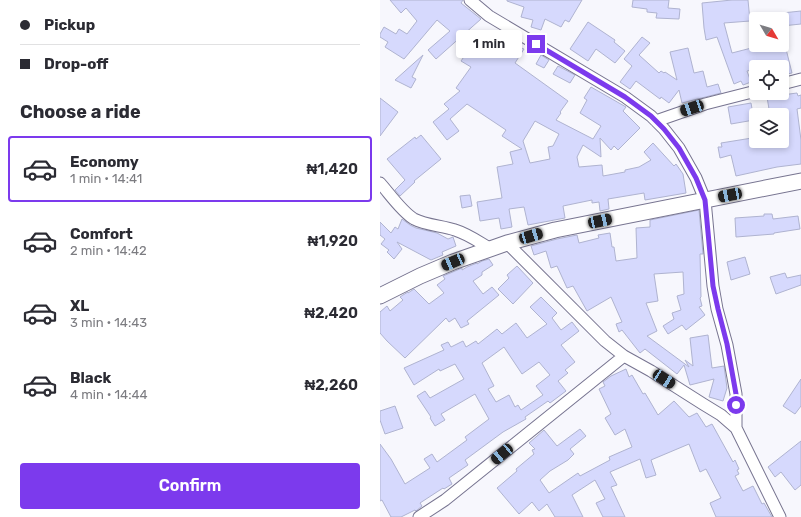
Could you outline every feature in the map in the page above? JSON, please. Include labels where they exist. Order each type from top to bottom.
[{"type":"street","points":[[470,0],[489,16],[625,97],[651,116],[664,129],[679,148],[696,178],[705,200],[713,286],[727,344],[736,394],[736,428]]},
{"type":"street","points":[[789,82],[801,79]]},
{"type":"street","points":[[656,121],[705,104],[749,93]]},
{"type":"street","points":[[380,296],[420,276],[453,262],[507,243],[555,230],[801,181]]},
{"type":"street","points":[[380,183],[404,211],[413,218],[456,230],[470,236],[491,249]]},
{"type":"street","points":[[507,243],[605,341],[624,356],[704,404],[736,428],[780,517]]},
{"type":"street","points":[[419,517],[445,500],[624,356]]},
{"type":"building","points":[[390,0],[463,0],[461,3],[481,19],[436,59],[428,50],[450,31],[437,20],[404,59],[385,47],[388,42],[380,37],[380,34],[384,27],[396,34],[399,29],[407,34],[417,21],[406,8],[401,13]]},
{"type":"building","points":[[507,0],[582,0],[569,22],[565,20],[561,27],[545,19],[541,30],[531,27],[533,20],[521,17],[524,7]]},
{"type":"building","points":[[633,0],[669,0],[668,8],[680,9],[679,19],[656,18],[657,13],[647,12],[647,9],[632,7]]},
{"type":"building","points":[[748,0],[749,21],[724,23],[732,53],[749,49],[749,52],[787,52],[789,60],[749,60],[749,71],[747,71],[749,83],[743,85],[741,81],[734,84],[717,37],[706,40],[702,3]]},
{"type":"building","points":[[801,11],[801,24],[789,25],[789,12]]},
{"type":"building","points":[[588,22],[615,40],[614,42],[625,51],[615,63],[596,49],[588,61],[570,49]]},
{"type":"building","points":[[479,35],[504,52],[509,40],[520,45],[519,47],[524,49],[515,63],[568,101],[556,120],[593,139],[601,126],[580,113],[587,100],[584,98],[591,87],[626,107],[623,111],[640,128],[618,150],[614,146],[611,150],[600,138],[601,157],[583,145],[577,157],[579,167],[602,165],[603,176],[625,172],[625,170],[639,167],[651,160],[644,152],[653,143],[674,166],[676,164],[683,174],[686,193],[645,200],[644,193],[608,199],[609,209],[600,211],[599,202],[592,203],[592,200],[563,206],[565,218],[528,225],[524,207],[509,209],[512,227],[501,229],[499,218],[480,221],[477,202],[502,198],[497,167],[513,164],[510,152],[522,149],[502,136],[506,130],[467,104],[450,119],[459,131],[447,140],[433,122],[449,109],[444,104],[460,91],[456,88],[471,67],[461,61]],"holes":[[[535,121],[559,134],[553,146],[548,147],[550,159],[530,163],[523,141]]]},
{"type":"building","points":[[642,37],[650,43],[639,55],[659,73],[661,71],[664,73],[665,72],[677,80],[670,52],[688,48],[694,73],[703,71],[707,87],[718,84],[721,93],[682,103],[679,90],[669,103],[661,97],[660,99],[636,81],[630,89],[620,82],[632,66],[624,59]]},
{"type":"building","points":[[423,55],[412,77],[416,79],[411,88],[395,80]]},
{"type":"building","points":[[541,55],[549,60],[544,68],[536,64]]},
{"type":"building","points":[[789,61],[792,73],[789,74]]},
{"type":"building","points":[[558,66],[575,75],[570,83],[553,74]]},
{"type":"building","points":[[797,93],[798,96],[801,95],[801,108],[797,109],[801,140],[801,164],[777,167],[736,176],[731,155],[720,158],[718,147],[722,147],[721,143],[749,138],[749,148],[789,148],[789,108],[769,108],[768,100],[789,100],[789,94]]},
{"type":"building","points":[[380,98],[398,112],[380,136]]},
{"type":"building","points":[[751,103],[752,108],[749,108],[749,121],[731,124],[728,107]]},
{"type":"building","points":[[421,135],[441,159],[414,181],[415,182],[400,196],[395,190],[405,180],[387,159],[415,137],[416,139]]},
{"type":"building","points":[[470,195],[472,206],[462,208],[460,196]]},
{"type":"building","points":[[699,210],[703,254],[700,254],[700,298],[702,306],[699,307],[705,315],[686,330],[682,325],[668,334],[663,326],[674,319],[672,313],[681,310],[677,296],[684,294],[683,272],[654,274],[658,301],[646,303],[657,331],[647,336],[689,367],[685,360],[693,366],[690,338],[708,335],[712,368],[724,366],[727,388],[723,401],[709,397],[714,379],[690,385],[684,365],[677,374],[645,349],[640,353],[622,330],[619,332],[616,324],[622,322],[611,297],[587,311],[573,286],[567,288],[557,266],[551,268],[546,251],[534,255],[531,246],[577,235],[579,243],[599,238],[598,235],[610,233],[616,261],[637,258],[636,228],[650,227],[650,220]]},
{"type":"building","points":[[764,214],[772,214],[773,219],[798,216],[800,229],[774,234],[736,237],[735,218],[764,216]]},
{"type":"building","points":[[402,219],[416,228],[437,233],[448,239],[453,237],[456,246],[442,252],[443,255],[431,260],[397,242],[402,249],[394,259],[387,252],[389,250],[381,244],[385,239],[380,235],[380,222],[391,233],[395,227],[398,229]]},
{"type":"building","points":[[745,257],[750,274],[731,280],[727,262]]},
{"type":"building","points":[[489,259],[493,265],[482,272],[482,275],[473,281],[483,294],[492,287],[499,295],[467,321],[469,324],[461,328],[455,318],[449,322],[446,318],[405,358],[380,333],[380,312],[387,306],[390,311],[403,300],[400,297],[414,289],[429,304],[444,293],[437,285],[445,279],[443,276]]},
{"type":"building","points":[[517,266],[533,283],[513,304],[498,289],[509,278],[507,275]]},
{"type":"building","points":[[785,273],[787,278],[801,275],[801,285],[776,294],[770,277]]},
{"type":"building","points":[[541,297],[557,313],[552,318],[561,330],[572,322],[579,331],[561,345],[575,362],[565,370],[568,373],[558,381],[566,391],[550,403],[548,401],[525,417],[526,419],[503,432],[465,460],[468,465],[449,478],[452,484],[420,503],[422,506],[416,511],[415,510],[401,517],[391,517],[382,500],[380,501],[380,444],[391,459],[405,484],[430,468],[424,459],[432,454],[437,462],[467,440],[465,437],[489,419],[475,394],[441,414],[445,420],[435,426],[430,418],[431,417],[417,396],[425,391],[430,398],[464,379],[455,364],[440,371],[439,369],[414,385],[404,368],[444,350],[441,345],[448,342],[451,347],[463,341],[466,347],[476,341],[478,344],[497,329],[502,334],[516,323],[527,338],[547,324],[530,307]],"holes":[[[504,347],[522,374],[539,362],[550,375],[536,386],[543,395],[521,410],[518,405],[515,407],[509,395],[496,402],[488,389],[494,386],[482,363]]]},
{"type":"building","points":[[626,369],[629,377],[632,375],[658,415],[674,401],[689,417],[697,413],[706,427],[712,424],[733,462],[735,460],[739,469],[737,470],[739,474],[735,476],[743,491],[753,486],[762,504],[764,503],[772,517],[716,517],[710,503],[721,498],[706,469],[700,472],[689,444],[651,460],[656,475],[646,478],[640,459],[610,472],[617,485],[611,487],[625,517],[603,517],[596,503],[605,499],[595,480],[572,495],[583,517],[555,517],[547,504],[539,511],[532,502],[519,514],[497,488],[534,454],[532,450],[535,449],[529,443],[544,430],[557,446],[580,429],[586,436],[570,449],[574,454],[568,460],[550,471],[540,480],[549,493],[578,473],[580,476],[610,460],[609,457],[632,447],[625,429],[615,435],[605,418],[611,414],[599,389],[605,386],[603,382],[611,376]]},
{"type":"building","points":[[801,379],[801,406],[795,414],[783,406]]},
{"type":"building","points":[[395,406],[403,428],[385,434],[380,420],[380,411]]},
{"type":"building","points":[[801,441],[801,485],[795,490],[781,472],[775,477],[768,467]]},
{"type":"route","points":[[536,44],[625,97],[651,116],[664,129],[679,148],[696,178],[705,200],[713,286],[727,344],[736,394],[736,405]]}]
